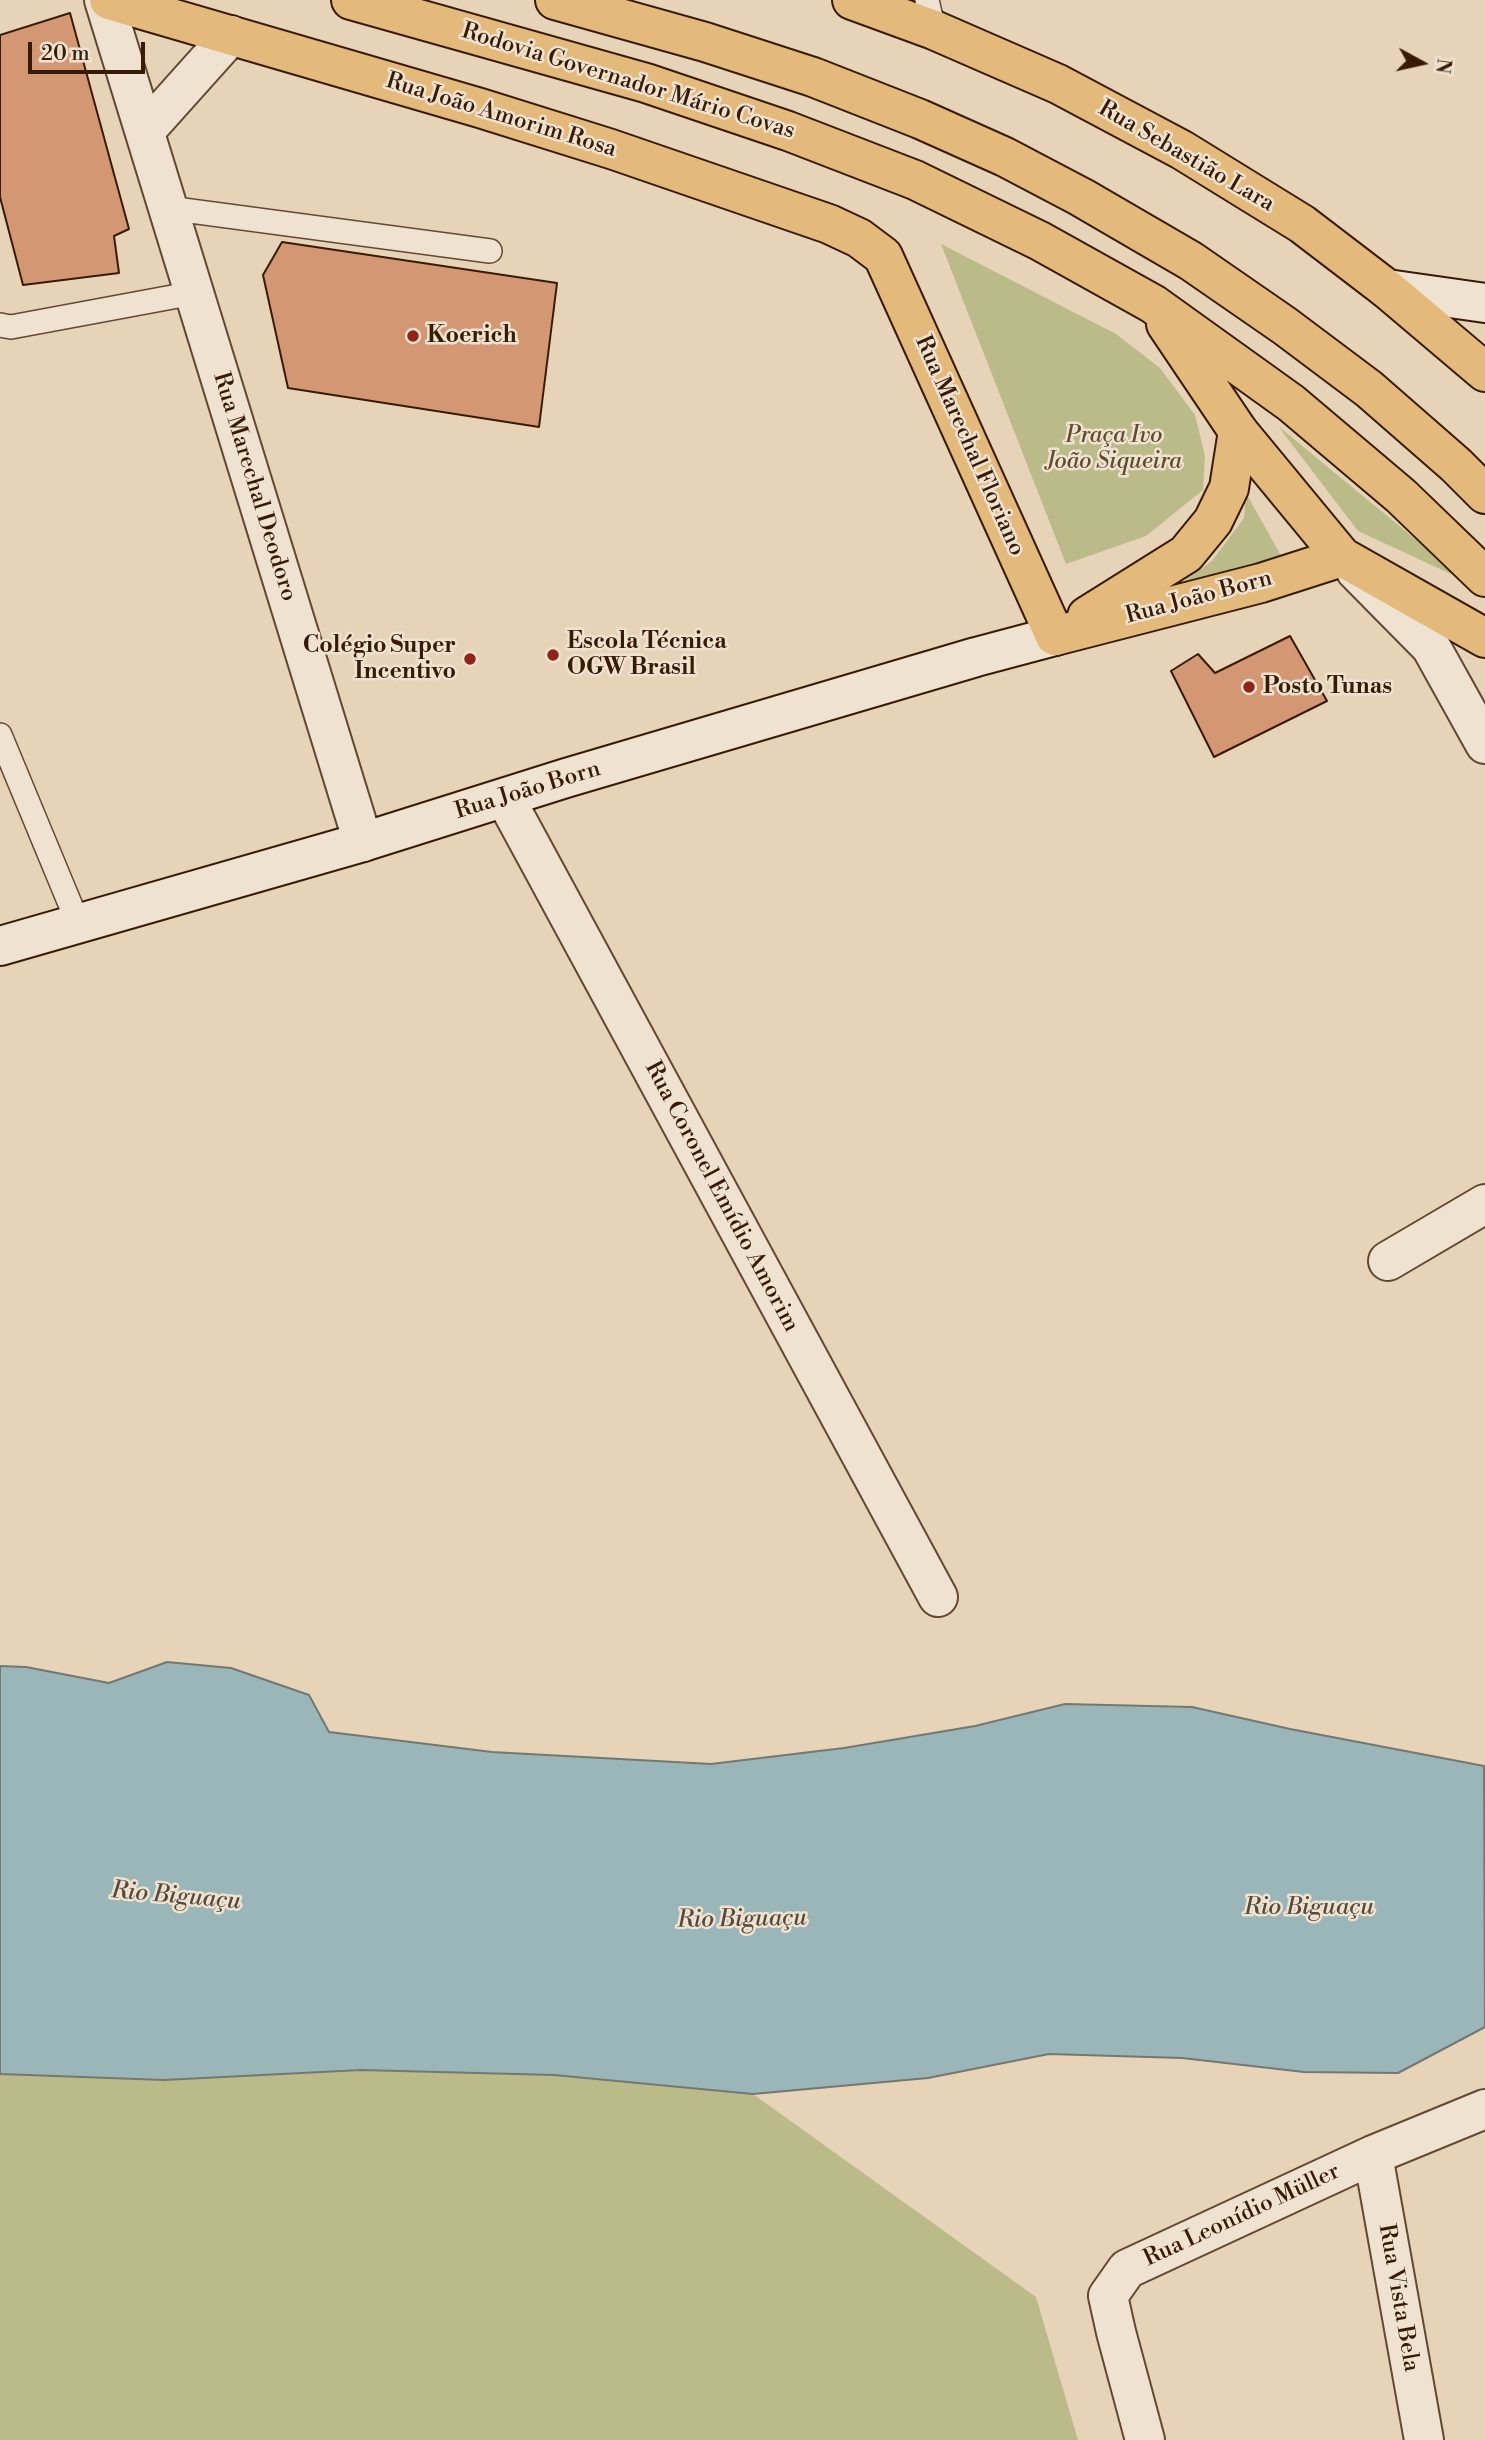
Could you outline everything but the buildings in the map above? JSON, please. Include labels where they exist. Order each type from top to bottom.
[{"type":"main road","name":"Rua João Amorim Rosa","points":[[107,0],[480,108],[624,154],[829,224],[859,238],[883,256]]},
{"type":"main road","name":"Rodovia Governador Mário Covas","points":[[351,0],[646,83],[788,131],[915,180],[1040,241],[1153,304],[1291,402],[1401,496],[1485,577]]},
{"type":"main road","points":[[555,0],[705,42],[813,77],[920,119],[1004,157],[1080,197],[1192,261],[1285,326],[1369,389],[1485,494]]},
{"type":"main road","name":"Rua Sebastião Lara","points":[[852,0],[931,15],[1182,150],[1302,224],[1387,289],[1485,372]]},
{"type":"main road","name":"Rua Marechal Floriano","points":[[883,256],[1055,636]]},
{"type":"main road","points":[[1153,304],[1238,431],[1342,557],[1485,638]]},
{"type":"main road","name":"Rua João Born","points":[[1055,636],[1186,554],[1213,521],[1229,488],[1238,431]]},
{"type":"main road","name":"Rua João Born","points":[[1055,636],[1261,583],[1342,557]]},
{"type":"street","name":"Rua Marechal Deodoro","points":[[107,0],[168,208],[363,842]]},
{"type":"street","points":[[145,131],[230,35]]},
{"type":"street","points":[[1387,289],[1485,303]]},
{"type":"street","points":[[1342,557],[1431,647],[1485,744]]},
{"type":"street","name":"Rua João Born","points":[[0,946],[363,842],[950,664],[1055,636]]},
{"type":"street","name":"Rua Coronel Emídio Amorim","points":[[505,798],[938,1597]]},
{"type":"street","points":[[1388,1261],[1485,1204]]},
{"type":"street","name":"Rua Leonídio Müller","points":[[1145,2440],[1108,2296],[1126,2269],[1373,2155],[1485,2109]]},
{"type":"street","name":"Rua Vista Bela","points":[[1373,2155],[1424,2440]]},
{"type":"lane","points":[[168,208],[490,251]]},
{"type":"lane","points":[[0,324],[11,327],[194,293]]},
{"type":"lane","points":[[0,735],[78,923]]},
{"type":"green space","name":"Praça Ivo João Siqueira","points":[[941,244],[1116,334],[1160,368],[1195,415],[1205,456],[1203,490],[1146,536],[1066,564]]},
{"type":"green space","points":[[1278,426],[1466,581],[1358,531]]},
{"type":"green space","points":[[1246,493],[1284,561],[1180,584],[1212,561],[1244,518]]},
{"type":"green space","points":[[361,2070],[554,2075],[753,2094],[1036,2297],[1078,2440],[0,2440],[0,2074],[164,2080]]},
{"type":"water","name":"Rio Biguaçu","points":[[167,1662],[231,1668],[309,1695],[329,1732],[492,1752],[711,1764],[844,1748],[975,1726],[1065,1704],[1192,1707],[1290,1729],[1484,1766],[1485,2027],[1398,2073],[1304,2072],[1182,2058],[1049,2054],[928,2078],[753,2094],[554,2075],[361,2070],[164,2080],[0,2074],[0,1666],[26,1667],[109,1683]]},
{"type":"place","name":"Koerich","points":[[413,336]]},
{"type":"place","name":"Escola Técnica OGW Brasil","points":[[553,655]]},
{"type":"place","name":"Colégio Super Incentivo","points":[[470,659]]},
{"type":"place","name":"Posto Tunas","points":[[1249,687]]}]
